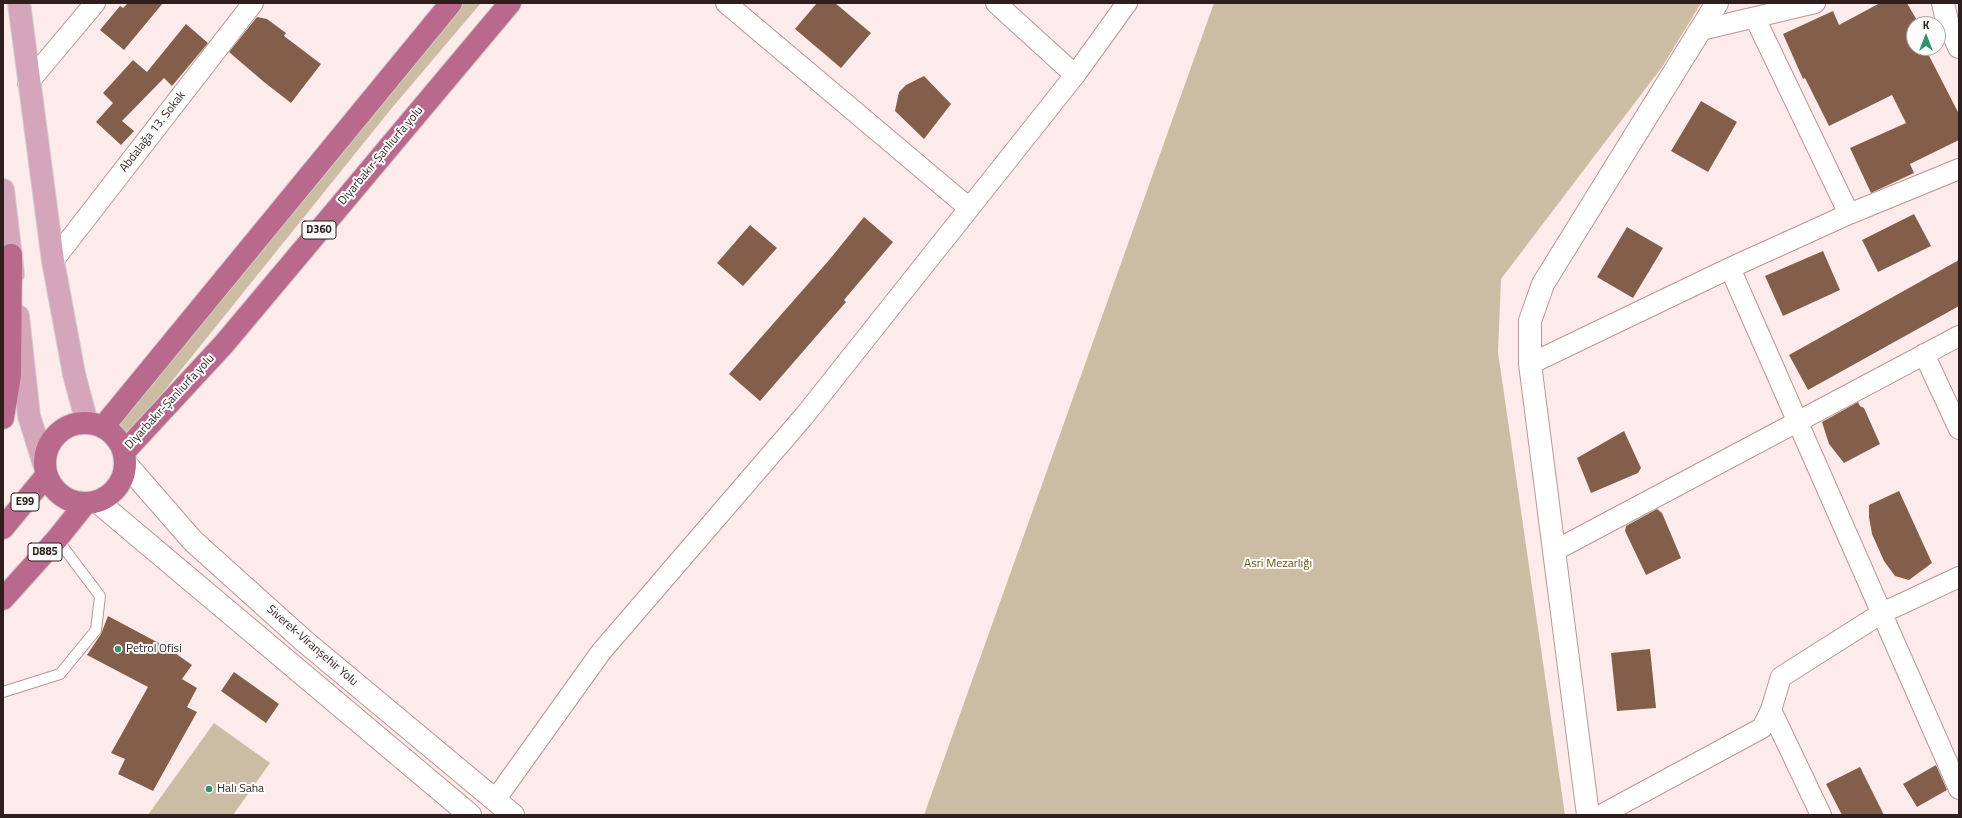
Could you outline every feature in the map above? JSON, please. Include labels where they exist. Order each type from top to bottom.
[{"type":"highway","points":[[95,425],[451,3]]},
{"type":"highway","name":"Diyarbakır-Şanlıurfa yolu","points":[[125,458],[224,344],[510,3]]},
{"type":"highway","points":[[3,418],[10,375],[10,255]]},
{"type":"highway","points":[[74,424],[95,425],[116,437],[125,458],[123,476],[118,487],[109,496],[91,503],[72,502],[61,496],[52,487],[45,470],[46,451],[52,439],[62,430],[74,424]]},
{"type":"highway","name":"E99","points":[[3,528],[45,470]]},
{"type":"highway","name":"D885","points":[[3,599],[91,503]]},
{"type":"main road","points":[[19,3],[28,83],[53,261],[74,374],[95,425]]},
{"type":"main road","points":[[1588,815],[1530,364],[1530,321],[1543,284],[1717,3]]},
{"type":"main road","points":[[1943,3],[1947,21],[1959,47]]},
{"type":"main road","points":[[3,190],[29,416],[45,470]]},
{"type":"main road","name":"Siverek-Viranşehir Yolu","points":[[125,458],[193,541],[303,640],[513,815]]},
{"type":"main road","points":[[91,503],[470,815]]},
{"type":"street","points":[[28,83],[95,3]]},
{"type":"street","name":"Abdalağa 13. Sokak","points":[[53,261],[253,3]]},
{"type":"street","points":[[726,3],[969,208]]},
{"type":"street","points":[[996,3],[1075,75]]},
{"type":"street","points":[[495,800],[601,652],[804,415],[1075,75],[1127,3]]},
{"type":"street","points":[[1701,30],[1815,3]]},
{"type":"street","points":[[1755,18],[1849,214]]},
{"type":"street","points":[[1530,364],[1730,268],[1849,214],[1959,168]]},
{"type":"street","points":[[1730,268],[1959,789]]},
{"type":"street","points":[[1554,551],[1959,336]]},
{"type":"street","points":[[1924,354],[1959,429]]},
{"type":"street","points":[[1601,815],[1762,728],[1771,710],[1781,676],[1882,614],[1959,577]]},
{"type":"street","points":[[1771,710],[1821,815]]},
{"type":"lane","points":[[3,692],[60,674],[96,630],[100,596],[57,539]]},
{"type":"green space","points":[[464,3],[481,3],[391,109],[127,437],[114,419]]},
{"type":"green space","name":"Asri Mezarlığı","points":[[1214,3],[1701,3],[1662,67],[1501,279],[1498,352],[1565,815],[924,815]]},
{"type":"green space","name":"Halı Saha","points":[[214,723],[270,763],[233,815],[148,815]]},
{"type":"building","points":[[128,3],[163,3],[124,50],[100,30],[120,6],[123,8]]},
{"type":"building","points":[[817,3],[835,3],[871,33],[841,68],[795,29]]},
{"type":"building","points":[[1880,3],[1907,3],[1914,16],[1906,16],[1906,56],[1929,56],[1959,114],[1959,140],[1910,164],[1914,173],[1871,193],[1850,148],[1906,123],[1892,95],[1829,126],[1805,78],[1803,79],[1783,34],[1833,11],[1839,25]]},
{"type":"building","points":[[257,17],[267,19],[286,33],[284,36],[321,64],[291,103],[229,52]]},
{"type":"building","points":[[186,24],[208,43],[172,86],[164,78],[122,121],[134,131],[121,145],[96,122],[113,103],[103,93],[133,60],[147,72]]},
{"type":"building","points":[[924,76],[951,104],[924,139],[895,111],[899,92],[906,85]]},
{"type":"building","points":[[1701,101],[1737,122],[1708,172],[1671,151]]},
{"type":"building","points":[[1914,214],[1931,246],[1878,272],[1862,240]]},
{"type":"building","points":[[864,217],[893,242],[844,300],[846,302],[760,401],[729,374],[830,259]]},
{"type":"building","points":[[750,225],[777,248],[743,286],[717,263]]},
{"type":"building","points":[[1627,227],[1663,248],[1633,298],[1597,277]]},
{"type":"building","points":[[1823,251],[1840,290],[1783,316],[1765,276]]},
{"type":"building","points":[[1959,260],[1959,306],[1808,390],[1789,355]]},
{"type":"building","points":[[1858,402],[1860,406],[1864,408],[1880,444],[1844,463],[1829,444],[1822,422]]},
{"type":"building","points":[[1624,431],[1641,468],[1638,473],[1591,493],[1577,458]]},
{"type":"building","points":[[1899,491],[1932,563],[1909,580],[1895,576],[1884,561],[1872,534],[1869,517],[1869,505]]},
{"type":"building","points":[[1657,509],[1662,513],[1681,558],[1646,575],[1625,531],[1626,526]]},
{"type":"building","points":[[108,616],[168,648],[192,665],[182,679],[197,688],[187,707],[197,712],[153,791],[118,774],[125,759],[111,753],[148,687],[87,655],[101,634]]},
{"type":"building","points":[[1650,649],[1656,708],[1617,711],[1611,653]]},
{"type":"building","points":[[234,672],[279,704],[266,723],[221,691]]},
{"type":"building","points":[[1936,765],[1947,790],[1917,807],[1903,784]]},
{"type":"building","points":[[1860,767],[1884,815],[1842,815],[1826,784]]},
{"type":"place","name":"Petrol Ofisi","points":[[118,649]]},
{"type":"place","name":"Halı Saha","points":[[209,789]]}]
